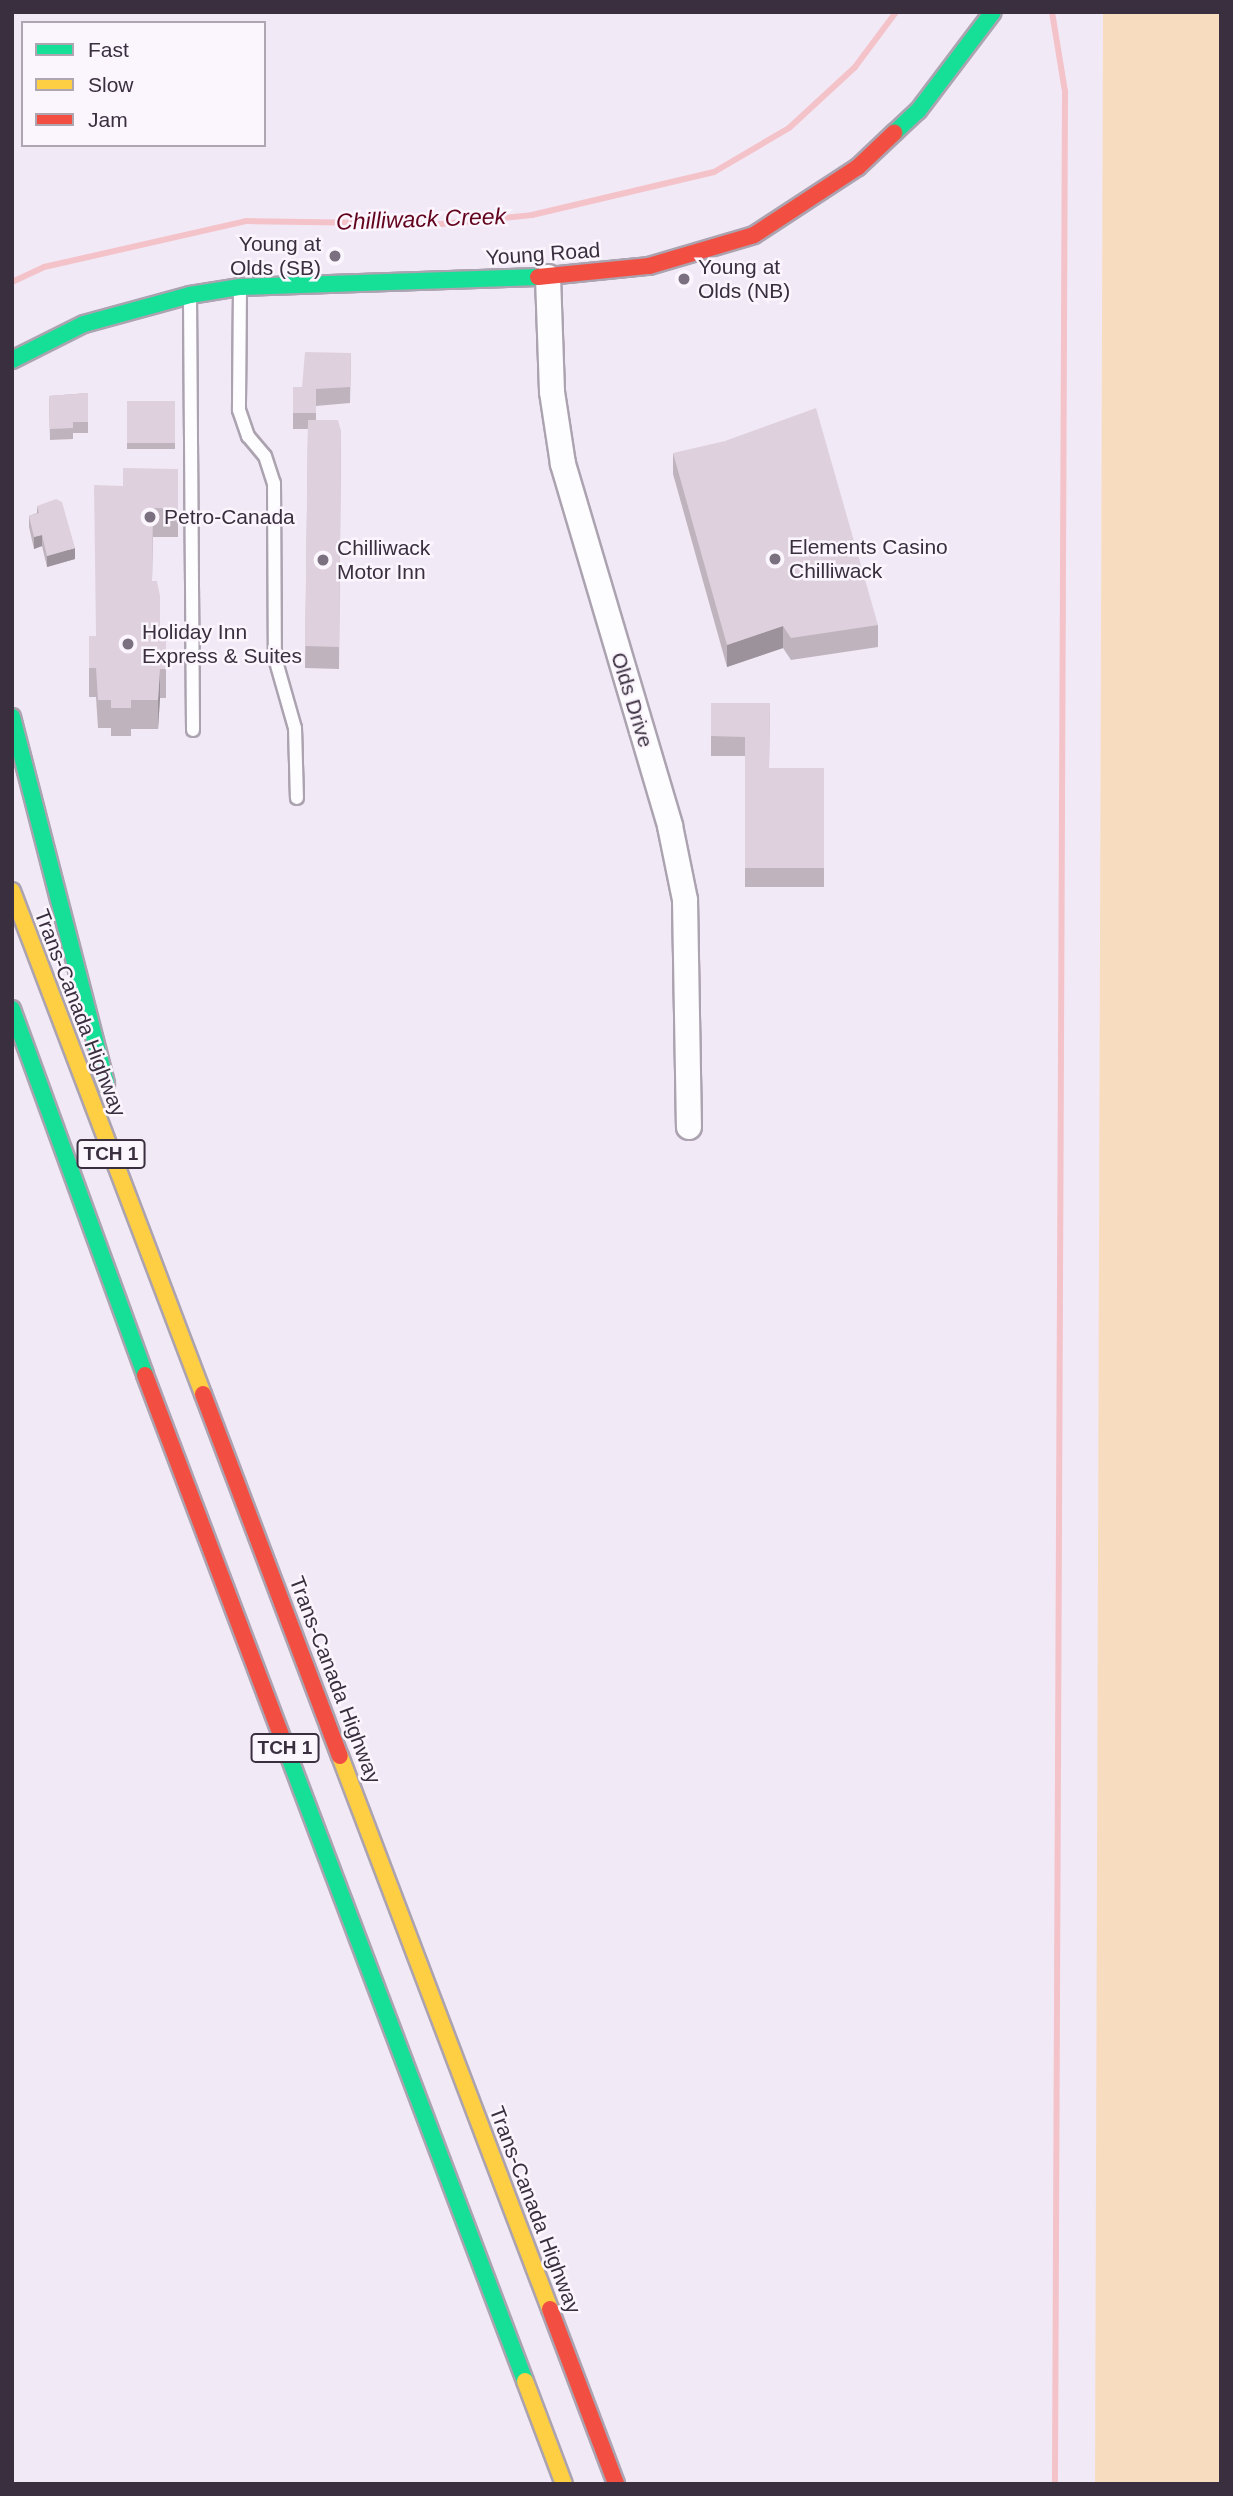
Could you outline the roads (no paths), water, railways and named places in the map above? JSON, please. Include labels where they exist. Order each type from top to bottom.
[{"type":"main road","name":"Young Road","points":[[12,360],[84,324],[190,295],[240,287],[548,277],[649,266],[754,235],[858,167],[918,111],[993,12]]},
{"type":"main road","points":[[12,717],[116,1122],[175,1288],[213,1415]]},
{"type":"main road","name":"Trans-Canada Highway","points":[[12,891],[213,1415],[616,2484]]},
{"type":"main road","name":"TCH 1","points":[[12,1009],[166,1432],[564,2484]]},
{"type":"main road","points":[[12,1062],[166,1432]]},
{"type":"street","name":"Olds Drive","points":[[548,277],[552,392],[563,464],[670,826],[685,900],[689,1127]]},
{"type":"lane","points":[[240,287],[239,410],[248,436],[265,456],[274,483],[275,658],[295,728],[297,798]]},
{"type":"lane","points":[[190,295],[193,730]]},
{"type":"waterway","name":"Chilliwack Creek","points":[[12,282],[44,267],[246,221],[441,224],[532,215],[714,172],[789,128],[855,67],[896,12]]},
{"type":"waterway","points":[[1052,12],[1065,91],[1055,2484]]},
{"type":"place","name":"Young at Olds (SB)","points":[[335,256]]},
{"type":"place","name":"Young at Olds (NB)","points":[[684,279]]},
{"type":"place","name":"Petro-Canada","points":[[150,517]]},
{"type":"place","name":"Elements Casino Chilliwack","points":[[775,559]]},
{"type":"place","name":"Chilliwack Motor Inn","points":[[323,560]]},
{"type":"place","name":"Holiday Inn Express & Suites","points":[[128,644]]}]
